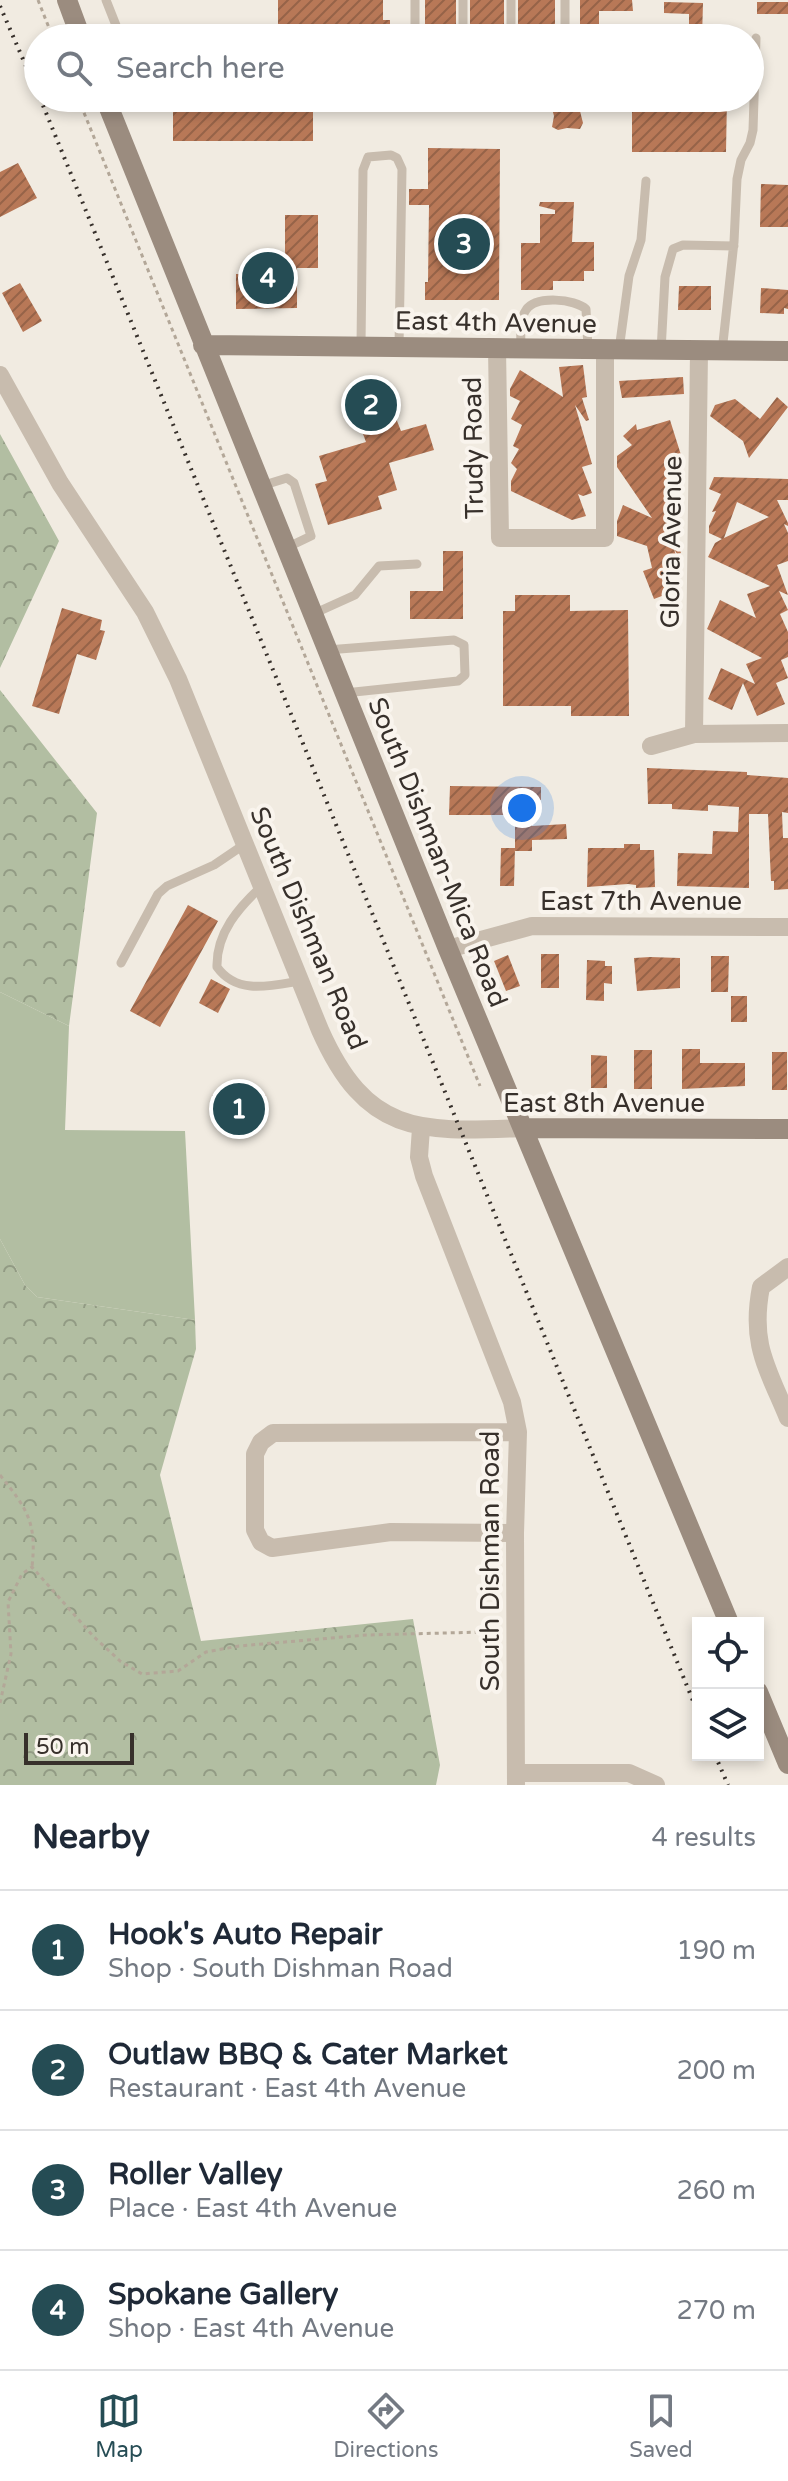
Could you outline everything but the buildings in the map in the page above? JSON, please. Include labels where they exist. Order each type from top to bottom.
[{"type":"main road","points":[[65,2],[75,24]]},
{"type":"main road","name":"South Dishman-Mica Road","points":[[111,112],[448,949],[727,1617]]},
{"type":"main road","name":"East 4th Avenue","points":[[203,345],[788,351]]},
{"type":"main road","name":"East 8th Avenue","points":[[523,1128],[788,1129]]},
{"type":"main road","points":[[764,1706],[788,1764]]},
{"type":"street","name":"Trudy Road","points":[[497,348],[500,538],[605,538],[604,350]]},
{"type":"street","name":"Gloria Avenue","points":[[694,734],[699,352]]},
{"type":"street","name":"South Dishman Road","points":[[0,375],[60,483],[117,567],[157,634],[328,1048],[346,1078],[383,1112],[421,1128],[419,1157],[424,1176],[512,1402],[518,1432],[515,1533],[516,1779]]},
{"type":"street","points":[[651,746],[694,734],[788,733]]},
{"type":"street","name":"East 7th Avenue","points":[[448,949],[532,926],[788,927]]},
{"type":"street","name":"East 8th Avenue","points":[[421,1128],[523,1128]]},
{"type":"street","points":[[788,1267],[761,1287],[755,1315],[758,1343],[788,1418]]},
{"type":"street","points":[[515,1533],[391,1532],[272,1548],[261,1542],[255,1530],[255,1454],[261,1442],[273,1433],[518,1432]]},
{"type":"street","points":[[516,1779],[629,1773],[656,1785]]},
{"type":"lane","points":[[106,0],[115,24]]},
{"type":"lane","points":[[415,0],[415,24]]},
{"type":"lane","points":[[463,0],[463,24]]},
{"type":"lane","points":[[511,0],[511,24]]},
{"type":"lane","points":[[565,0],[565,24]]},
{"type":"lane","points":[[722,352],[734,246],[737,179],[741,160],[750,143],[754,112]]},
{"type":"lane","points":[[361,346],[363,170],[368,157],[391,155],[401,162],[402,169],[399,347]]},
{"type":"lane","points":[[604,350],[641,240],[646,181]]},
{"type":"lane","points":[[661,351],[665,277],[673,249],[683,245],[734,246]]},
{"type":"lane","points":[[521,348],[522,321],[527,309],[544,301],[575,302],[586,309],[604,350]]},
{"type":"lane","points":[[261,487],[283,478],[290,478],[294,483],[311,536],[286,548]]},
{"type":"lane","points":[[313,614],[355,595],[379,566],[417,564]]},
{"type":"lane","points":[[327,650],[454,640],[464,645],[465,675],[458,681],[345,693]]},
{"type":"lane","points":[[121,963],[158,894],[167,886],[214,865],[245,844]]},
{"type":"lane","points":[[262,886],[231,919],[217,957],[217,967],[232,982],[243,986],[262,987],[300,981]]},
{"type":"path","points":[[38,0],[47,24]]},
{"type":"path","points":[[84,112],[480,1086]]},
{"type":"path","points":[[0,1475],[25,1507],[35,1539],[32,1567],[93,1636],[120,1661],[142,1674],[178,1671],[206,1652],[239,1646],[366,1635],[484,1632]]},
{"type":"path","points":[[0,1703],[11,1654],[8,1602],[22,1574],[32,1567]]},
{"type":"green space","points":[[0,434],[59,541],[0,668]]},
{"type":"green space","points":[[0,690],[97,813],[69,1026],[0,992]]},
{"type":"green space","points":[[0,992],[69,1026],[65,1130],[185,1131],[195,1320],[37,1297],[25,1285],[0,1239]]},
{"type":"green space","points":[[0,1239],[25,1285],[37,1297],[195,1320],[196,1349],[160,1475],[201,1641],[413,1619],[440,1765],[436,1785],[0,1785]]},
{"type":"railway","points":[[0,6],[24,62]]},
{"type":"railway","points":[[46,112],[692,1698]]},
{"type":"railway","points":[[718,1761],[728,1785]]},
{"type":"place","name":"Roller Valley","points":[[464,244]]},
{"type":"place","name":"Spokane Gallery","points":[[268,278]]},
{"type":"place","name":"Outlaw BBQ & Cater Market","points":[[371,405]]},
{"type":"place","name":"Hook's Auto Repair","points":[[239,1109]]}]
